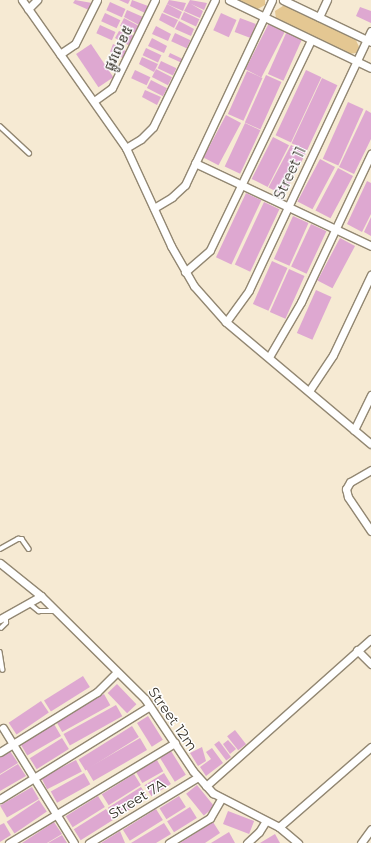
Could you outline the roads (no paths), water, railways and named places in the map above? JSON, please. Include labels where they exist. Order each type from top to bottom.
[{"type":"street","points":[[22,0],[126,148],[185,272],[207,303],[226,322],[371,444]]},
{"type":"street","points":[[28,9],[38,0]]},
{"type":"street","points":[[60,54],[75,44],[97,0]]},
{"type":"street","name":"ផ្លូវលេខ៥","points":[[94,101],[112,88],[155,0]]},
{"type":"street","points":[[126,148],[141,139],[153,127],[215,0]]},
{"type":"street","points":[[228,0],[371,68]]},
{"type":"street","points":[[154,208],[172,197],[185,185],[272,0]]},
{"type":"street","points":[[283,0],[369,41]]},
{"type":"street","points":[[318,17],[327,0]]},
{"type":"street","name":"Street 11","points":[[226,322],[249,290],[357,61],[369,41],[371,31]]},
{"type":"street","points":[[185,272],[210,250],[311,40]]},
{"type":"street","points":[[269,358],[301,302],[371,154]]},
{"type":"street","points":[[195,163],[371,246]]},
{"type":"street","points":[[309,391],[333,356],[371,275]]},
{"type":"street","points":[[354,430],[371,395]]},
{"type":"street","points":[[371,470],[350,482],[346,489],[348,497],[371,531]]},
{"type":"street","name":"Street 12m","points":[[0,563],[41,596],[150,706],[198,777],[206,786],[221,799],[279,827],[298,843]]},
{"type":"street","points":[[3,618],[41,596]]},
{"type":"street","points":[[206,786],[357,650],[371,640]]},
{"type":"street","points":[[357,650],[371,664]]},
{"type":"street","points":[[0,752],[98,692],[117,672]]},
{"type":"street","points":[[0,799],[150,706]]},
{"type":"street","points":[[3,728],[74,843]]},
{"type":"street","points":[[9,843],[175,743]]},
{"type":"street","points":[[279,827],[371,747]]},
{"type":"street","name":"Street 7A","points":[[89,843],[198,777]]},
{"type":"street","points":[[169,843],[210,818],[221,799]]},
{"type":"street","points":[[248,843],[260,832],[266,821]]},
{"type":"street","points":[[360,843],[371,828]]},
{"type":"lane","points":[[0,126],[29,154]]},
{"type":"lane","points":[[0,549],[18,539],[22,539],[29,549]]},
{"type":"lane","points":[[29,603],[34,610],[55,610]]},
{"type":"lane","points":[[0,628],[6,623],[3,618]]},
{"type":"lane","points":[[0,652],[3,670]]}]
